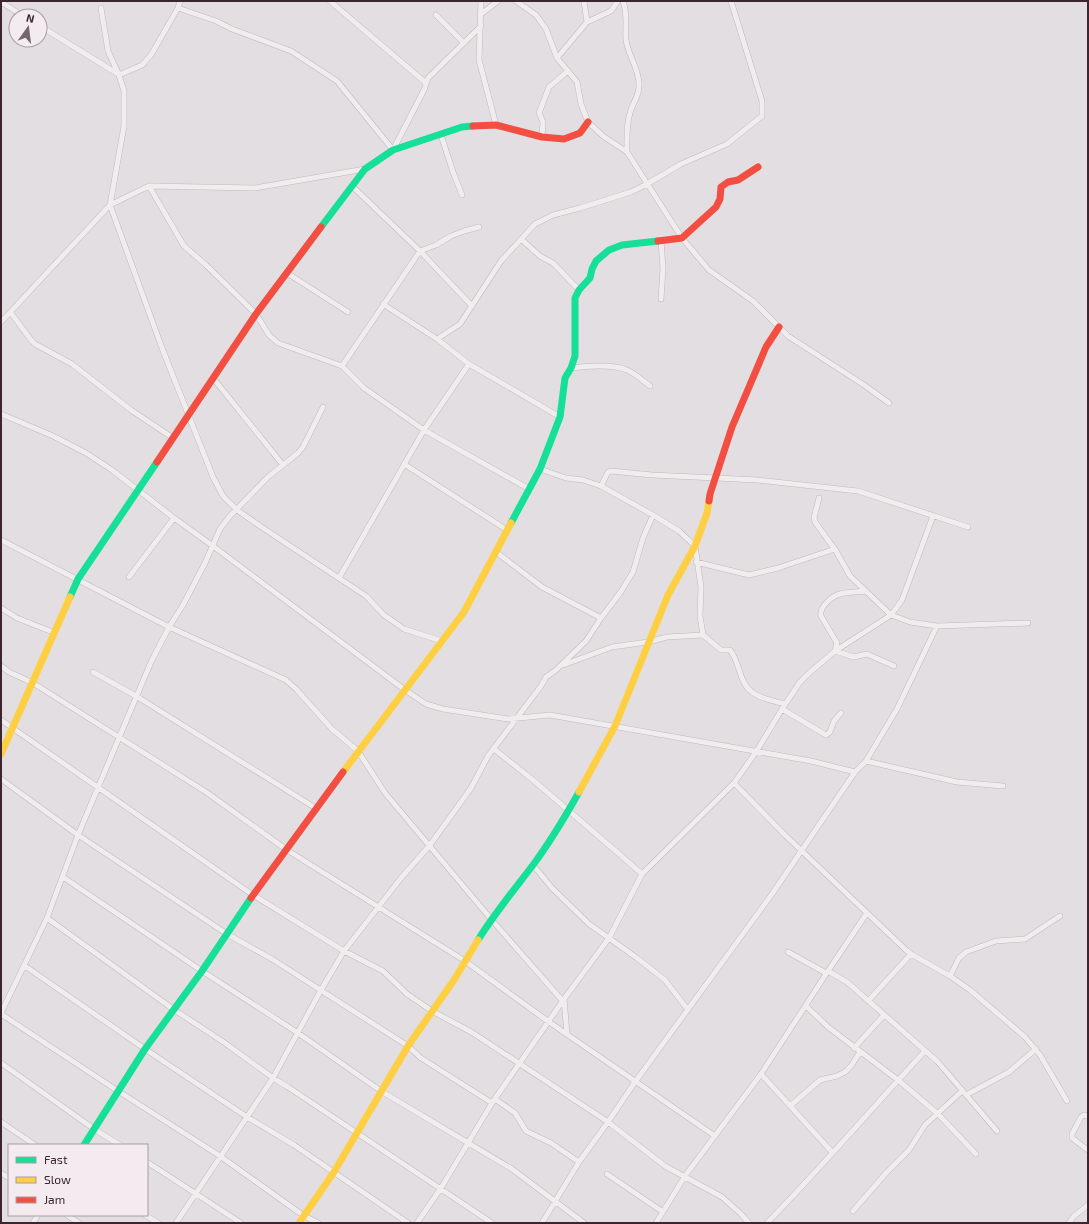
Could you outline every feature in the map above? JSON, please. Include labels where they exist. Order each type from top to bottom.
[{"type":"street","points":[[119,75],[142,65],[151,55],[178,8],[180,1]]},
{"type":"street","points":[[330,1],[426,83]]},
{"type":"street","points":[[481,1],[479,60],[496,125]]},
{"type":"street","points":[[481,14],[498,1]]},
{"type":"street","points":[[517,1],[536,15],[546,29],[557,58],[577,82],[581,104],[588,122],[603,136],[627,152],[682,238],[709,270],[753,301],[788,336],[889,403]]},
{"type":"street","points":[[584,1],[587,22]]},
{"type":"street","points":[[557,58],[587,22],[611,10],[618,1]]},
{"type":"street","points":[[623,1],[626,10],[626,41],[636,69],[639,84],[637,98],[630,113],[627,128],[627,152]]},
{"type":"street","points":[[437,339],[460,324],[501,261],[535,224],[553,215],[631,192],[682,164],[727,144],[762,116],[762,101],[731,1]]},
{"type":"street","points":[[1,2],[10,8]]},
{"type":"street","points":[[101,8],[108,52],[119,75],[124,91],[124,126],[110,205],[162,348],[213,477],[222,496],[237,510],[260,526],[366,596],[384,615],[404,629],[442,641]]},
{"type":"street","points":[[178,8],[216,21],[232,29],[291,51],[337,81],[393,150]]},
{"type":"street","points":[[436,15],[464,43]]},
{"type":"street","points":[[393,150],[424,90],[428,78],[481,26]]},
{"type":"street","points":[[48,31],[119,75]]},
{"type":"street","points":[[542,137],[543,122],[539,113],[548,87],[568,71]]},
{"type":"street","points":[[1,754],[34,683],[78,579],[256,314],[365,169],[393,150],[462,127],[496,125],[542,137],[564,139],[573,137],[580,133],[588,122]]},
{"type":"street","points":[[440,134],[462,195]]},
{"type":"street","points":[[85,1144],[145,1049],[202,972],[253,895],[358,751],[464,612],[540,469],[560,417],[565,378],[571,368],[575,356],[575,298],[579,290],[590,278],[596,261],[609,250],[622,245],[682,238],[716,207],[720,199],[721,187],[724,184],[738,180],[758,167]]},
{"type":"street","points":[[1,322],[110,205],[149,186],[254,188],[365,169]]},
{"type":"street","points":[[149,186],[184,246],[206,265],[256,314],[269,335],[278,343],[342,366],[364,388],[424,430],[529,489]]},
{"type":"street","points":[[352,186],[420,251],[472,306]]},
{"type":"street","points":[[342,366],[420,251],[436,245],[450,236],[479,227]]},
{"type":"street","points":[[521,240],[540,256],[553,263],[579,290]]},
{"type":"street","points":[[661,240],[663,269],[661,299]]},
{"type":"street","points":[[287,273],[348,312]]},
{"type":"street","points":[[383,304],[437,339],[469,364],[560,417]]},
{"type":"street","points":[[10,313],[35,344],[72,364],[131,410],[173,438]]},
{"type":"street","points":[[299,1223],[334,1172],[408,1046],[465,961],[490,919],[533,864],[569,812],[602,752],[668,595],[695,546],[707,513],[710,494],[732,427],[766,347],[779,327]]},
{"type":"street","points":[[339,578],[424,430],[469,364]]},
{"type":"street","points":[[571,368],[587,366],[625,369],[638,376],[650,386]]},
{"type":"street","points":[[213,378],[283,465]]},
{"type":"street","points":[[318,1223],[304,1216],[220,1156],[1,1014],[47,918],[78,835],[136,696],[169,627],[183,604],[213,546],[220,529],[229,517],[268,477],[298,453],[303,447],[323,406]]},
{"type":"street","points":[[1,414],[53,436],[86,453],[112,470],[174,518],[405,690],[426,704],[443,709],[508,719],[516,717],[550,715],[811,761],[855,772]]},
{"type":"street","points":[[404,464],[507,530]]},
{"type":"street","points":[[540,469],[566,478],[583,480],[601,486],[679,531],[695,546],[696,562],[701,587],[700,616],[703,635],[721,650],[730,650],[734,655],[744,682],[751,692],[785,704]]},
{"type":"street","points":[[601,486],[608,472],[611,471],[652,475],[758,480],[858,491],[968,527]]},
{"type":"street","points":[[819,498],[814,518],[815,522],[835,549],[850,576],[891,615],[910,622],[937,626],[1028,622]]},
{"type":"street","points":[[176,1223],[273,1078],[344,951],[401,878],[430,845],[471,788],[494,749],[516,717],[541,686],[546,677],[586,641],[620,593],[633,572],[643,538],[653,515]]},
{"type":"street","points":[[418,1223],[494,1101],[564,999],[609,938],[642,874],[734,783],[756,752],[800,682],[834,651],[891,615],[902,600],[933,516]]},
{"type":"street","points":[[129,577],[174,518]]},
{"type":"street","points":[[1,540],[169,627],[286,680],[296,688],[332,729],[358,751],[385,793],[430,845],[490,919],[561,998],[564,999]]},
{"type":"street","points":[[696,562],[749,575],[778,568],[835,549]]},
{"type":"street","points":[[496,552],[542,586],[601,618]]},
{"type":"street","points":[[834,651],[837,643],[821,616],[820,612],[823,606],[840,594],[865,591]]},
{"type":"street","points":[[1,608],[17,618],[55,633]]},
{"type":"street","points":[[542,1223],[579,1162],[635,1082],[772,894],[855,772],[866,761],[897,709],[937,626]]},
{"type":"street","points":[[560,666],[612,647],[648,642],[667,637],[703,635]]},
{"type":"street","points":[[834,651],[854,657],[867,654],[894,666]]},
{"type":"street","points":[[1,666],[9,672],[34,683],[120,737],[206,792],[287,850],[465,961],[549,1022],[715,1136]]},
{"type":"street","points":[[93,672],[136,696],[317,809]]},
{"type":"street","points":[[782,709],[826,735],[830,732],[834,721],[841,713]]},
{"type":"street","points":[[1,720],[253,895],[344,951],[383,971],[403,990],[432,1011],[474,1033],[608,1122],[665,1166],[722,1197],[749,1223]]},
{"type":"street","points":[[494,749],[533,780],[642,874]]},
{"type":"street","points":[[866,761],[957,782],[1003,786]]},
{"type":"street","points":[[1,779],[78,835],[227,934],[272,959],[321,990],[408,1046],[420,1058],[515,1113],[526,1131],[551,1143],[579,1162]]},
{"type":"street","points":[[734,783],[801,850],[911,954],[950,976],[970,990],[1025,1037],[1036,1049],[1067,1101]]},
{"type":"street","points":[[533,864],[552,888],[589,924],[665,980],[688,1010]]},
{"type":"street","points":[[63,877],[202,972],[298,1033],[381,1091],[468,1144],[501,1162],[584,1223]]},
{"type":"street","points":[[656,1223],[685,1176],[761,1074],[827,972],[868,913]]},
{"type":"street","points":[[950,976],[959,958],[966,952],[996,941],[1025,939],[1060,916]]},
{"type":"street","points":[[47,918],[273,1078],[492,1223]]},
{"type":"street","points":[[788,952],[847,982],[938,1062],[996,1131]]},
{"type":"street","points":[[868,1001],[911,954]]},
{"type":"street","points":[[25,966],[145,1049],[294,1145],[408,1223]]},
{"type":"street","points":[[564,999],[567,1034]]},
{"type":"street","points":[[806,1006],[828,1027],[898,1080],[938,1114],[976,1154]]},
{"type":"street","points":[[854,1048],[884,1015]]},
{"type":"street","points":[[854,1211],[887,1172],[909,1150],[925,1126],[938,1114],[964,1093],[1009,1072],[1036,1049]]},
{"type":"street","points":[[767,1223],[925,1051]]},
{"type":"street","points":[[790,1106],[820,1080],[837,1076],[845,1072],[860,1052]]},
{"type":"street","points":[[1,1063],[94,1129],[118,1144]]},
{"type":"street","points":[[761,1074],[832,1152]]},
{"type":"street","points":[[1088,1116],[1084,1115],[1081,1117],[1072,1134],[1072,1138],[1088,1150]]},
{"type":"street","points":[[1,1122],[34,1144]]},
{"type":"street","points":[[148,1163],[241,1223]]},
{"type":"street","points":[[607,1174],[663,1212]]},
{"type":"street","points":[[1069,1223],[1074,1216],[1088,1205]]},
{"type":"street","points":[[68,1216],[79,1223]]},
{"type":"street","points":[[147,1216],[158,1223]]},
{"type":"traffic: fast","points":[[321,227],[365,169],[393,150],[462,127],[473,126]]},
{"type":"traffic: fast","points":[[511,523],[540,469],[560,417],[565,378],[571,368],[575,356],[575,298],[579,290],[590,278],[596,261],[609,250],[622,245],[658,241]]},
{"type":"traffic: fast","points":[[70,597],[78,579],[157,462]]},
{"type":"traffic: fast","points":[[478,940],[497,911],[533,865],[563,820],[579,792]]},
{"type":"traffic: fast","points":[[85,1144],[145,1049],[202,971],[251,898]]},
{"type":"traffic: slow","points":[[579,792],[615,726],[668,595],[695,546],[707,513],[709,501]]},
{"type":"traffic: slow","points":[[343,772],[464,612],[511,523]]},
{"type":"traffic: slow","points":[[1,754],[70,597]]},
{"type":"traffic: slow","points":[[299,1223],[334,1172],[408,1046],[454,980],[478,940]]},
{"type":"traffic: jam","points":[[473,126],[496,125],[542,137],[564,139],[580,133],[588,122]]},
{"type":"traffic: jam","points":[[658,241],[682,238],[716,207],[720,199],[721,187],[728,182],[738,180],[758,167]]},
{"type":"traffic: jam","points":[[157,462],[256,314],[321,227]]},
{"type":"traffic: jam","points":[[709,501],[732,427],[766,347],[779,327]]},
{"type":"traffic: jam","points":[[251,898],[343,772]]}]
